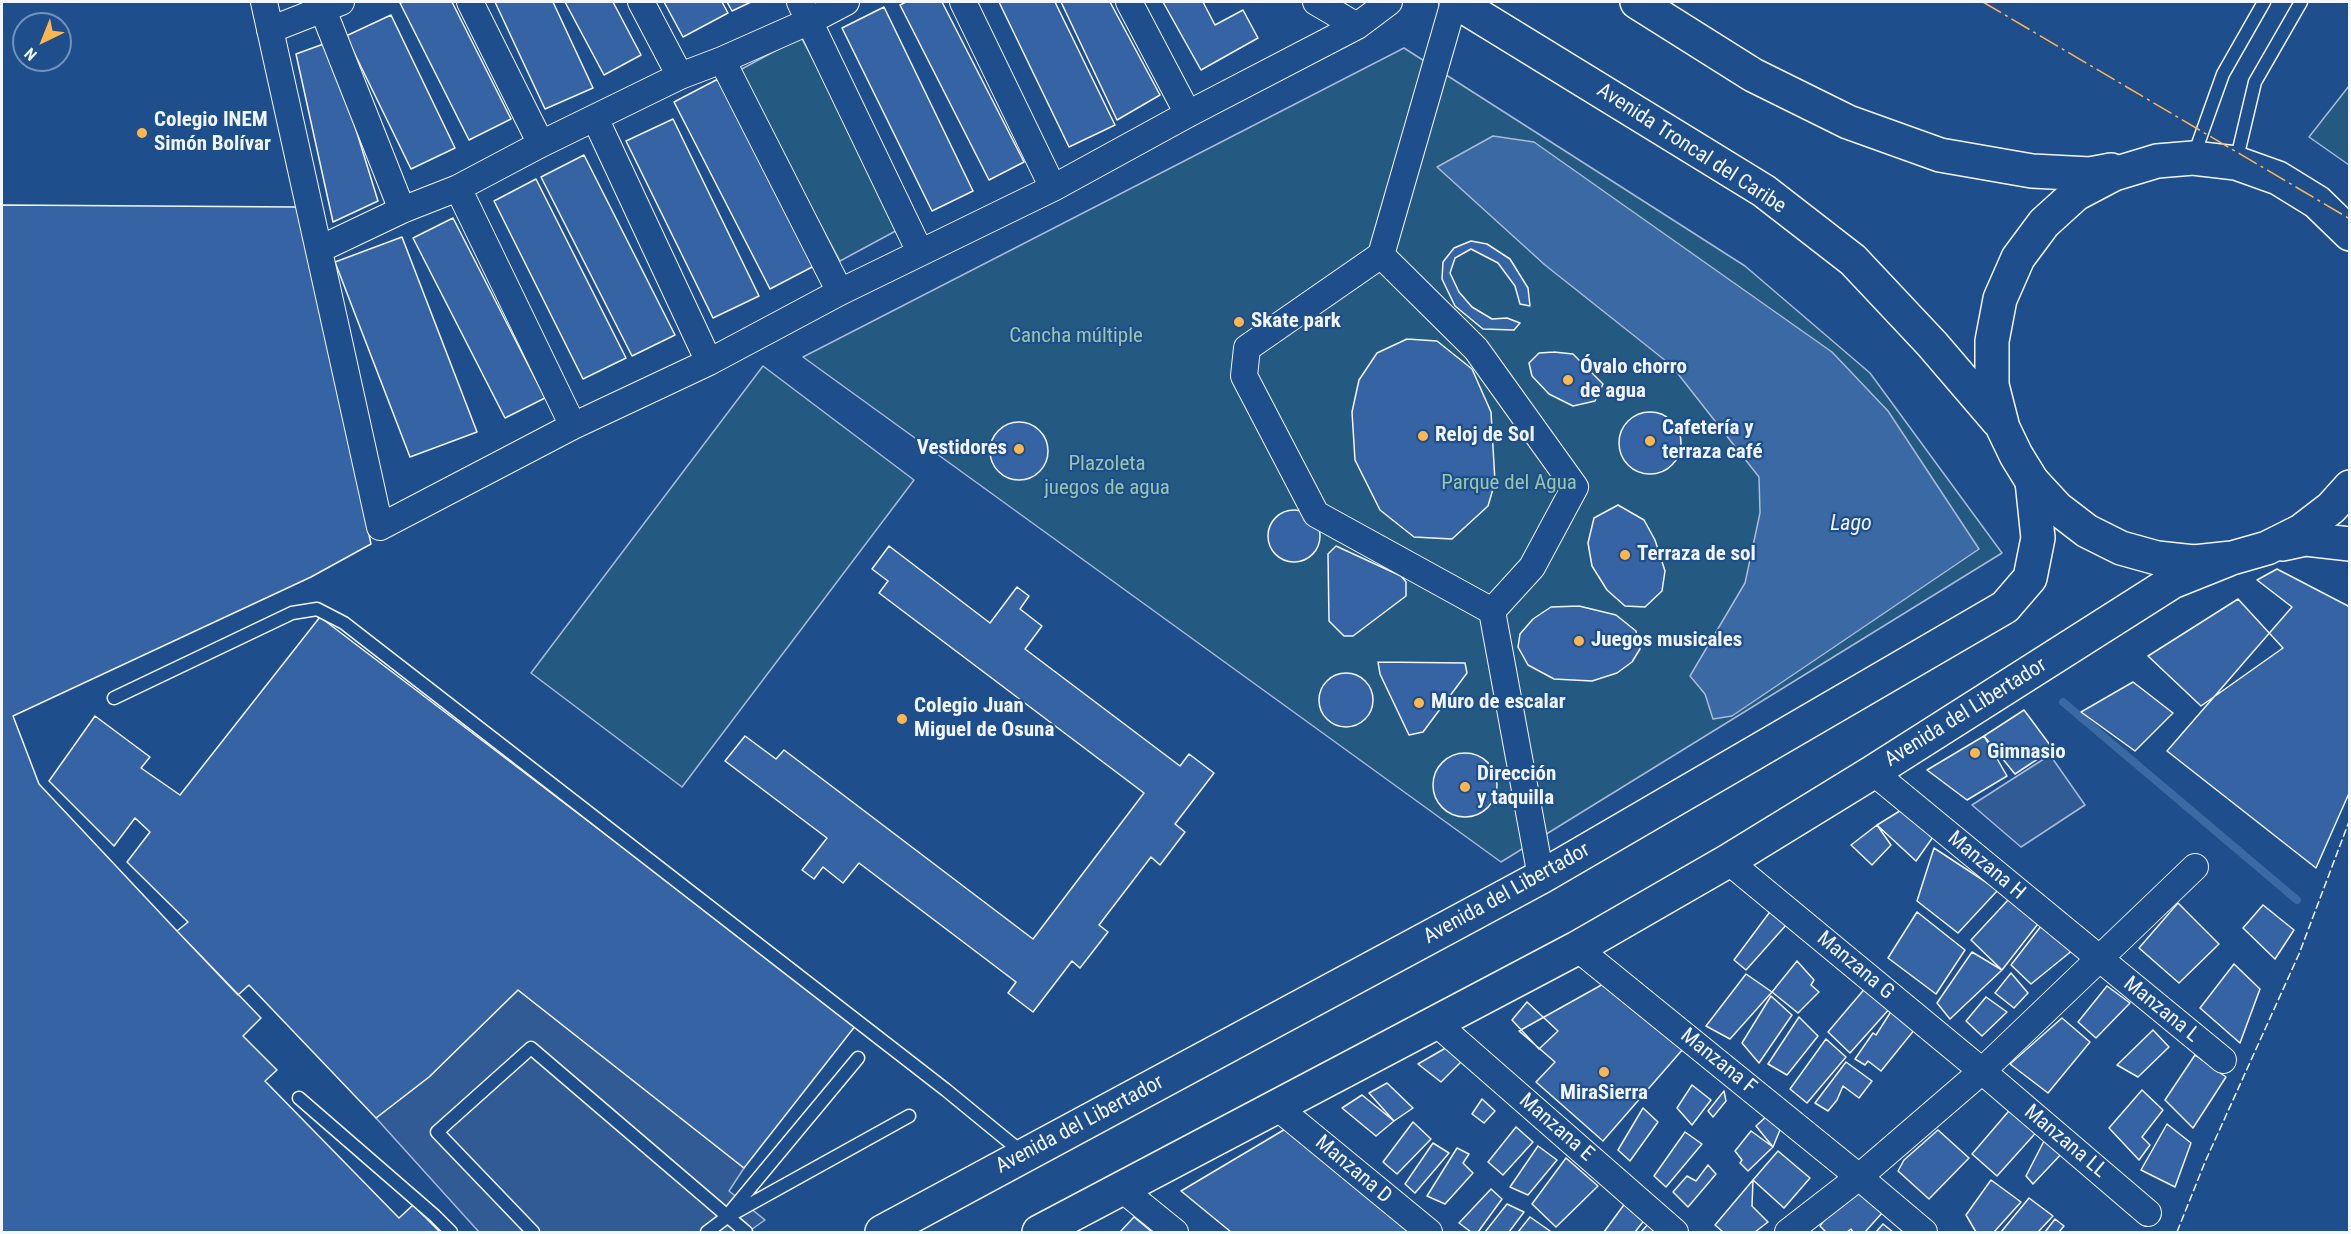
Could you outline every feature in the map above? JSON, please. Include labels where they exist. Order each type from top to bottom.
[{"type":"main road","name":"Avenida Troncal del Caribe","points":[[1455,2],[1764,191],[1853,260],[1932,344],[2003,428]]},
{"type":"main road","points":[[1637,2],[1753,75],[1848,122],[1940,154],[2032,171],[2090,174],[2157,161],[2193,158],[2236,163],[2278,178],[2317,202],[2349,234]]},
{"type":"main road","points":[[2157,161],[2114,174],[2076,194],[2044,223],[2018,258],[2000,299],[1992,341],[1992,385],[2003,428],[2016,455],[2032,481],[2057,508],[2087,531],[2121,548],[2166,559],[2194,562],[2232,558],[2306,538],[2349,544]]},
{"type":"main road","name":"Avenida del Libertador","points":[[882,1233],[1541,877],[2005,608],[2030,578],[2038,538],[2032,481]]},
{"type":"main road","points":[[2267,548],[2301,531],[2331,508],[2349,487]]},
{"type":"main road","name":"Avenida del Libertador","points":[[1039,1233],[1577,948],[1728,861],[1873,772],[2172,582],[2232,558]]},
{"type":"street","points":[[264,2],[380,527],[573,426],[709,362],[840,292],[1053,188],[1188,114],[1357,26],[1389,2]]},
{"type":"street","points":[[470,2],[541,144]]},
{"type":"street","points":[[640,2],[680,76]]},
{"type":"street","points":[[320,249],[402,210],[458,188],[541,144],[680,76],[722,60],[805,11],[846,2]]},
{"type":"street","points":[[963,2],[1053,188]]},
{"type":"street","points":[[1129,2],[1188,114]]},
{"type":"street","points":[[1316,2],[1357,26]]},
{"type":"street","points":[[1455,2],[1381,255],[1247,348],[1244,376],[1316,514],[1492,612]]},
{"type":"street","points":[[270,30],[332,6],[402,210]]},
{"type":"street","points":[[805,11],[920,252]]},
{"type":"street","points":[[722,60],[840,292]]},
{"type":"street","points":[[595,118],[709,362]]},
{"type":"street","points":[[458,188],[573,426]]},
{"type":"street","points":[[1381,255],[1476,349],[1575,487],[1532,567],[1492,612]]},
{"type":"street","points":[[1492,612],[1541,877]]},
{"type":"street","name":"Manzana H","points":[[1873,772],[2099,959]]},
{"type":"street","name":"Manzana G","points":[[1728,861],[1982,1071]]},
{"type":"street","points":[[1788,1233],[1859,1177],[1982,1071],[2195,867]]},
{"type":"street","name":"Manzana F","points":[[1577,948],[1859,1177],[1924,1233]]},
{"type":"street","name":"Manzana L","points":[[2099,959],[2223,1060]]},
{"type":"street","name":"Manzana E","points":[[1436,1023],[1675,1233]]},
{"type":"street","name":"Manzana LL","points":[[1982,1071],[2148,1213]]},
{"type":"street","name":"Manzana D","points":[[1277,1107],[1429,1233]]},
{"type":"street","points":[[1122,1188],[1175,1233]]},
{"type":"lane","points":[[2193,158],[2223,74],[2264,2]]},
{"type":"lane","points":[[2236,163],[2255,82],[2301,2]]},
{"type":"lane","points":[[114,698],[292,613],[317,609],[344,623],[946,1090],[1025,1155]]},
{"type":"lane","points":[[533,1233],[437,1131],[531,1048],[746,1233]]},
{"type":"lane","points":[[707,1233],[727,1216],[858,1058]]},
{"type":"lane","points":[[299,1098],[435,1216],[451,1233]]},
{"type":"lane","points":[[727,1216],[909,1116]]},
{"type":"green space","points":[[801,37],[903,227],[840,261],[738,71]]},
{"type":"green space","name":"Parque del Agua","points":[[1404,48],[1745,266],[1870,373],[2002,553],[1501,862],[803,357]]},
{"type":"green space","points":[[2349,86],[2349,165],[2309,137]]},
{"type":"green space","points":[[763,366],[914,480],[682,787],[531,673]]},
{"type":"shaded area","points":[[2050,755],[2085,805],[2021,847],[1972,805]]},
{"type":"shaded area","points":[[518,990],[744,1168],[729,1191],[765,1220],[748,1232],[479,1232],[376,1118],[429,1077]]},
{"type":"water","name":"Lago","points":[[1493,136],[1534,142],[1832,352],[1888,411],[1979,549],[1732,716],[1713,719],[1705,694],[1690,676],[1745,583],[1760,513],[1759,477],[1671,365],[1545,265],[1437,167]]},
{"type":"building","points":[[452,2],[511,119],[469,140],[400,3]]},
{"type":"building","points":[[495,2],[553,2],[593,88],[545,109]]},
{"type":"building","points":[[565,2],[613,2],[641,55],[604,75]]},
{"type":"building","points":[[664,2],[722,2],[728,13],[683,37]]},
{"type":"building","points":[[727,2],[751,2],[732,11]]},
{"type":"building","points":[[906,2],[942,2],[1024,162],[989,180],[900,5]]},
{"type":"building","points":[[999,2],[1055,2],[1115,125],[1069,147]]},
{"type":"building","points":[[1061,2],[1110,2],[1160,95],[1117,120]]},
{"type":"building","points":[[1163,2],[1203,2],[1215,25],[1243,10],[1258,38],[1201,70]]},
{"type":"building","points":[[884,7],[973,191],[932,211],[842,28]]},
{"type":"building","points":[[391,15],[455,148],[411,169],[346,36]]},
{"type":"building","points":[[329,42],[378,201],[333,222],[296,54]]},
{"type":"building","points":[[718,79],[814,266],[770,289],[674,102]]},
{"type":"building","points":[[673,119],[759,296],[713,318],[626,141]]},
{"type":"building","points":[[584,155],[675,335],[632,356],[541,177]]},
{"type":"building","points":[[536,179],[626,358],[583,379],[494,201]]},
{"type":"building","points":[[2,205],[299,207],[371,544],[311,577],[13,716],[39,784],[261,1018],[243,1036],[277,1070],[265,1081],[399,1218],[413,1205],[440,1232],[2,1232]]},
{"type":"building","points":[[453,218],[545,398],[505,418],[413,238]]},
{"type":"building","points":[[402,237],[477,432],[410,457],[335,262]]},
{"type":"building","points":[[1471,241],[1487,244],[1510,259],[1528,288],[1530,306],[1520,304],[1515,286],[1498,263],[1471,249],[1455,258],[1450,273],[1459,292],[1472,307],[1492,319],[1507,318],[1520,323],[1514,330],[1483,329],[1455,306],[1442,279],[1443,262],[1454,248]]},
{"type":"building","name":"Reloj de Sol","points":[[1407,339],[1437,341],[1472,369],[1491,412],[1495,482],[1488,506],[1452,539],[1414,537],[1380,510],[1355,460],[1352,412],[1359,380],[1377,353]]},
{"type":"building","name":"Óvalo chorro de agua","points":[[1539,353],[1573,354],[1603,384],[1595,401],[1573,406],[1549,394],[1532,376],[1529,363]]},
{"type":"building","name":"Cafetería y terraza café","points":[[1644,412],[1656,412],[1672,421],[1679,431],[1681,443],[1679,455],[1672,465],[1656,474],[1644,474],[1633,469],[1624,460],[1619,449],[1619,437],[1624,426],[1633,417]]},
{"type":"building","name":"Vestidores","points":[[1019,422],[1035,427],[1043,435],[1048,451],[1043,467],[1035,475],[1019,480],[1003,475],[995,467],[990,451],[995,435],[1003,427]]},
{"type":"building","name":"Terraza de sol","points":[[1618,505],[1644,520],[1655,540],[1665,571],[1662,591],[1645,607],[1625,606],[1607,590],[1592,566],[1588,543],[1594,518]]},
{"type":"building","points":[[1289,510],[1299,510],[1313,517],[1320,536],[1313,555],[1299,562],[1289,562],[1279,558],[1272,551],[1268,541],[1268,531],[1272,521],[1279,514]]},
{"type":"building","points":[[889,546],[990,623],[1017,587],[1029,596],[1020,609],[1042,626],[1025,649],[1180,766],[1189,754],[1214,773],[1175,824],[1185,832],[1160,865],[1151,857],[1099,925],[1108,932],[1080,968],[1072,961],[1033,1012],[1008,993],[1016,982],[859,863],[843,883],[823,867],[814,879],[802,870],[827,838],[725,761],[745,736],[776,759],[784,750],[1033,939],[1144,793],[879,593],[888,581],[872,569]]},
{"type":"building","points":[[1336,546],[1401,576],[1406,582],[1406,596],[1353,636],[1344,636],[1329,621],[1328,554]]},
{"type":"building","points":[[2277,569],[2350,607],[2350,791],[2316,868],[2167,751],[2292,607],[2257,580]]},
{"type":"building","points":[[2238,599],[2283,648],[2201,706],[2148,656]]},
{"type":"building","name":"Juegos musicales","points":[[1579,606],[1616,615],[1636,631],[1640,649],[1632,662],[1617,673],[1592,681],[1554,679],[1528,665],[1518,647],[1520,634],[1533,619],[1551,607]]},
{"type":"building","points":[[320,617],[856,1025],[744,1168],[518,990],[429,1077],[376,1118],[249,985],[238,995],[177,931],[188,922],[127,862],[150,832],[135,818],[114,846],[49,781],[95,716],[150,757],[141,768],[180,795]]},
{"type":"building","name":"Muro de escalar","points":[[1378,662],[1465,663],[1467,673],[1423,732],[1409,735],[1380,674]]},
{"type":"building","points":[[1341,673],[1351,673],[1361,677],[1369,685],[1373,700],[1369,715],[1361,723],[1351,727],[1341,727],[1331,723],[1323,715],[1319,705],[1319,695],[1323,685],[1331,677]]},
{"type":"building","points":[[2133,682],[2173,713],[2135,751],[2081,712]]},
{"type":"building","points":[[2024,710],[2053,749],[2015,774],[1984,736]]},
{"type":"building","name":"Gimnasio","points":[[1984,736],[2007,776],[1967,800],[1927,770]]},
{"type":"building","name":"Dirección y taquilla","points":[[1465,753],[1483,759],[1491,767],[1497,785],[1491,803],[1483,811],[1465,817],[1447,811],[1439,803],[1433,785],[1439,767],[1447,759]]},
{"type":"building","points":[[1903,809],[1933,837],[1916,861],[1877,825]]},
{"type":"building","points":[[1877,825],[1891,845],[1872,865],[1851,845]]},
{"type":"building","points":[[1934,848],[1998,890],[1958,933],[1917,901]]},
{"type":"building","points":[[2009,899],[2041,920],[2002,970],[1971,940]]},
{"type":"building","points":[[2178,903],[2219,944],[2179,983],[2139,948]]},
{"type":"building","points":[[2263,905],[2294,930],[2275,959],[2243,928]]},
{"type":"building","points":[[1772,909],[1787,924],[1746,970],[1734,960]]},
{"type":"building","points":[[1917,912],[1965,950],[1936,994],[1888,958]]},
{"type":"building","points":[[2045,921],[2079,945],[2031,984],[2011,965]]},
{"type":"building","points":[[1972,952],[2002,970],[1950,1019],[1937,1003]]},
{"type":"building","points":[[1797,961],[1814,980],[1811,985],[1819,992],[1798,1013],[1772,992]]},
{"type":"building","points":[[2234,964],[2260,989],[2240,1043],[2200,1008]]},
{"type":"building","points":[[2011,973],[2028,993],[2014,1008],[1995,993]]},
{"type":"building","points":[[1746,974],[1772,992],[1730,1039],[1706,1026]]},
{"type":"building","name":"MiraSierra","points":[[1605,983],[1683,1049],[1603,1141],[1536,1082],[1555,1062],[1519,1031]]},
{"type":"building","points":[[1867,986],[1891,1007],[1850,1053],[1828,1032]]},
{"type":"building","points":[[2107,986],[2130,1003],[2096,1038],[2078,1022]]},
{"type":"building","points":[[1771,996],[1792,1015],[1759,1063],[1742,1043]]},
{"type":"building","points":[[1986,997],[2007,1012],[1982,1036],[1966,1021]]},
{"type":"building","points":[[1527,1002],[1558,1031],[1539,1049],[1512,1020]]},
{"type":"building","points":[[1892,1010],[1915,1029],[1881,1071],[1868,1061],[1865,1065],[1855,1059],[1873,1033],[1876,1035]]},
{"type":"building","points":[[1799,1017],[1818,1036],[1787,1075],[1768,1064]]},
{"type":"building","points":[[2062,1018],[2090,1042],[2048,1093],[2010,1064]]},
{"type":"building","points":[[2153,1030],[2169,1047],[2138,1077],[2117,1065]]},
{"type":"building","points":[[1826,1039],[1846,1057],[1807,1103],[1790,1089]]},
{"type":"building","points":[[1449,1046],[1464,1059],[1441,1082],[1418,1064]]},
{"type":"building","points":[[2195,1055],[2226,1077],[2193,1128],[2165,1100]]},
{"type":"building","points":[[1846,1062],[1872,1081],[1859,1098],[1843,1086],[1837,1100],[1828,1111],[1815,1103]]},
{"type":"building","points":[[1387,1083],[1413,1108],[1394,1121],[1369,1093]]},
{"type":"building","points":[[1692,1085],[1711,1100],[1692,1125],[1677,1108]]},
{"type":"building","points":[[2142,1090],[2163,1110],[2142,1137],[2150,1145],[2139,1160],[2109,1128]]},
{"type":"building","points":[[1724,1091],[1726,1101],[1713,1117],[1708,1111]]},
{"type":"building","points":[[1362,1095],[1394,1121],[1376,1136],[1342,1108]]},
{"type":"building","points":[[1482,1099],[1495,1111],[1484,1123],[1472,1114]]},
{"type":"building","points":[[2014,1105],[2041,1127],[1997,1176],[1972,1154]]},
{"type":"building","points":[[1643,1108],[1658,1122],[1630,1161],[1618,1150]]},
{"type":"building","points":[[1769,1114],[1780,1130],[1773,1147],[1756,1126]]},
{"type":"building","points":[[1413,1122],[1431,1139],[1397,1174],[1383,1162]]},
{"type":"building","points":[[2167,1124],[2191,1143],[2175,1187],[2141,1170]]},
{"type":"building","points":[[1516,1127],[1533,1142],[1503,1175],[1488,1162]]},
{"type":"building","points":[[1287,1128],[1411,1232],[1231,1232],[1181,1191]]},
{"type":"building","points":[[1938,1130],[1969,1158],[1929,1199],[1898,1171],[1904,1160]]},
{"type":"building","points":[[1751,1131],[1773,1147],[1748,1171],[1740,1163],[1742,1160],[1735,1151]]},
{"type":"building","points":[[1685,1132],[1702,1144],[1666,1187],[1654,1176]]},
{"type":"building","points":[[2045,1139],[2065,1150],[2033,1184],[2026,1176]]},
{"type":"building","points":[[1433,1143],[1449,1153],[1415,1193],[1405,1184]]},
{"type":"building","points":[[1538,1146],[1557,1160],[1528,1195],[1510,1187]]},
{"type":"building","points":[[1457,1148],[1469,1154],[1463,1163],[1473,1173],[1445,1204],[1427,1196]]},
{"type":"building","points":[[1778,1151],[1810,1178],[1784,1208],[1753,1180]]},
{"type":"building","points":[[1566,1158],[1598,1186],[1556,1227],[1532,1204]]},
{"type":"building","points":[[1708,1165],[1716,1174],[1688,1207],[1673,1192],[1687,1176],[1696,1181]]},
{"type":"building","points":[[1753,1180],[1752,1206],[1768,1222],[1755,1232],[1723,1232],[1715,1225]]},
{"type":"building","points":[[1991,1180],[2021,1202],[1994,1232],[1976,1232],[1966,1215]]},
{"type":"building","points":[[1859,1187],[1883,1212],[1865,1232],[1853,1232],[1851,1229],[1847,1232],[1826,1232],[1820,1226],[1834,1206]]},
{"type":"building","points":[[1491,1189],[1502,1199],[1478,1232],[1471,1232],[1459,1223]]},
{"type":"building","points":[[2029,1198],[2053,1216],[2038,1232],[2001,1232]]},
{"type":"building","points":[[1626,1202],[1646,1218],[1635,1232],[1604,1232]]},
{"type":"building","points":[[1507,1204],[1524,1212],[1509,1232],[1485,1232]]},
{"type":"building","points":[[1134,1217],[1152,1232],[1120,1232]]},
{"type":"building","points":[[1530,1217],[1550,1231],[1518,1232]]},
{"type":"building","points":[[2055,1219],[2064,1226],[2059,1232],[2045,1232]]},
{"type":"building","points":[[1649,1223],[1660,1232],[1641,1232]]},
{"type":"building","points":[[1883,1224],[1893,1232],[1876,1232]]},
{"type":"waterway","points":[[2063,702],[2297,900]]},
{"type":"fence","points":[[2177,1232],[2205,1162],[2299,954],[2350,819]]},
{"type":"power","points":[[1983,2],[2350,219]]},
{"type":"place","name":"Colegio INEM Simón Bolívar","points":[[142,133]]},
{"type":"place","name":"Skate park","points":[[1239,322]]},
{"type":"place","name":"Óvalo chorro de agua","points":[[1568,380]]},
{"type":"place","name":"Reloj de Sol","points":[[1423,436]]},
{"type":"place","name":"Cafetería y terraza café","points":[[1650,441]]},
{"type":"place","name":"Vestidores","points":[[1019,449]]},
{"type":"place","name":"Terraza de sol","points":[[1625,555]]},
{"type":"place","name":"Juegos musicales","points":[[1579,641]]},
{"type":"place","name":"Muro de escalar","points":[[1419,703]]},
{"type":"place","name":"Colegio Juan Miguel de Osuna","points":[[902,719]]},
{"type":"place","name":"Gimnasio","points":[[1975,753]]},
{"type":"place","name":"Dirección y taquilla","points":[[1465,787]]},
{"type":"place","name":"MiraSierra","points":[[1604,1072]]},
{"type":"park label","name":"Cancha múltiple","points":[[1076,337]]},
{"type":"park label","name":"Plazoleta juegos de agua","points":[[1107,477]]}]
